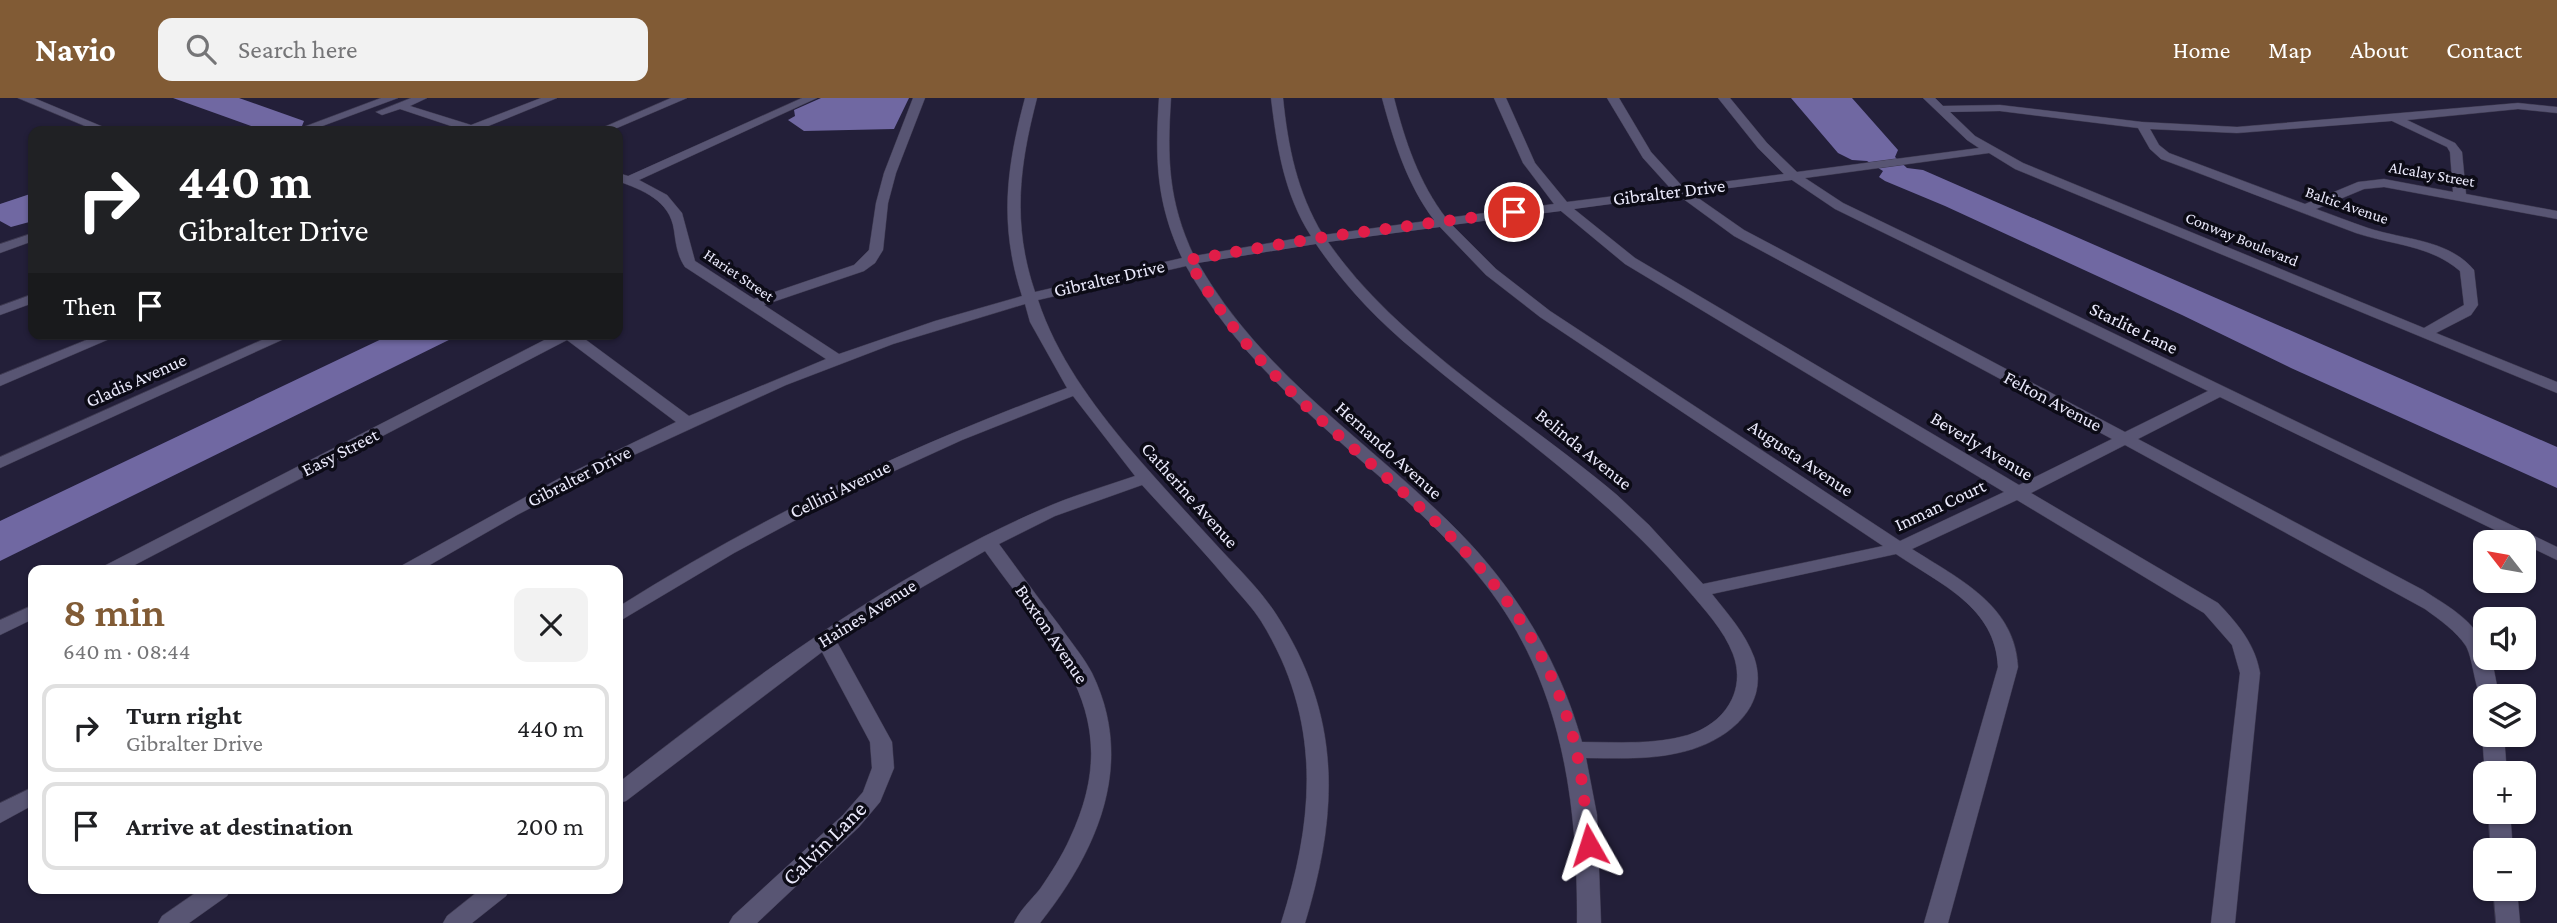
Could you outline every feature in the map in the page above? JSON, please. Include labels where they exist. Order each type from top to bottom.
[{"type":"street","points":[[24,98],[94,126]]},
{"type":"street","points":[[314,126],[388,101],[421,98]]},
{"type":"street","points":[[484,126],[551,98]]},
{"type":"street","points":[[613,126],[681,98]]},
{"type":"street","points":[[623,179],[811,98]]},
{"type":"street","points":[[751,305],[859,268],[870,260],[876,250],[882,203],[890,173],[919,98]]},
{"type":"street","name":"Catherine Avenue","points":[[1031,98],[1014,169],[1012,205],[1017,253],[1029,298],[1049,344],[1076,390],[1145,478],[1268,616],[1288,649],[1303,684],[1320,765],[1319,809],[1313,856],[1293,923]]},
{"type":"street","name":"Hernando Avenue","points":[[1165,98],[1162,150],[1164,187],[1188,260],[1224,316],[1266,366],[1436,520],[1481,567],[1510,604],[1553,681],[1576,750],[1589,845],[1589,923]]},
{"type":"street","name":"Belinda Avenue","points":[[1277,98],[1287,173],[1294,193],[1317,238],[1347,276],[1385,317],[1434,359],[1600,487],[1652,536],[1699,591],[1737,642],[1747,665],[1748,687],[1740,709],[1721,729],[1692,742],[1661,748],[1576,750]]},
{"type":"street","name":"Augusta Avenue","points":[[1388,98],[1409,168],[1442,222],[1483,264],[1532,304],[1980,603],[2001,627],[2008,654],[2008,667],[1936,923]]},
{"type":"street","name":"Beverly Avenue","points":[[1500,98],[1528,162],[1563,206],[1602,240],[1654,276],[2211,608],[2235,632],[2248,658],[2250,673],[2223,923]]},
{"type":"street","name":"Felton Avenue","points":[[1613,98],[1648,157],[1679,191],[1715,217],[1759,245],[2416,594],[2448,615],[2473,640],[2483,657],[2487,684]]},
{"type":"street","name":"Starlite Lane","points":[[1724,98],[1757,143],[1792,176],[1855,215],[2557,554]]},
{"type":"street","name":"Conway Boulevard","points":[[1930,98],[1971,138],[2019,166],[2557,388]]},
{"type":"street","points":[[340,126],[388,101],[462,126]]},
{"type":"street","points":[[1941,109],[2000,108],[2142,125],[2210,130],[2265,129],[2518,106],[2557,110]]},
{"type":"street","points":[[2394,118],[2451,145],[2456,152],[2460,197]]},
{"type":"street","name":"Baltic Avenue","points":[[2142,125],[2154,147],[2165,156],[2364,232],[2435,249],[2462,263],[2467,270],[2471,305],[2466,312],[2425,333]]},
{"type":"street","name":"Gibralter Drive","points":[[417,565],[523,504],[687,422],[837,359],[1029,298],[1188,260],[1317,238],[1988,150]]},
{"type":"street","name":"Hariet Street","points":[[623,179],[653,191],[671,207],[679,223],[681,248],[691,264],[837,359]]},
{"type":"street","name":"Alcalay Street","points":[[2304,209],[2371,183],[2557,215]]},
{"type":"street","points":[[1,239],[28,227]]},
{"type":"street","points":[[1,239],[28,237]]},
{"type":"street","points":[[0,311],[28,300]]},
{"type":"street","points":[[0,381],[99,340]]},
{"type":"street","name":"Gladis Avenue","points":[[0,463],[275,340]]},
{"type":"street","name":"Easy Street","points":[[121,565],[556,340]]},
{"type":"street","points":[[576,340],[687,422]]},
{"type":"street","name":"Cellini Avenue","points":[[623,613],[712,557],[832,492],[909,455],[1076,390]]},
{"type":"street","name":"Inman Court","points":[[1699,591],[1899,548],[2019,492],[2220,391]]},
{"type":"street","name":"Haines Avenue","points":[[623,791],[736,702],[825,638],[909,586],[1049,512],[1145,478]]},
{"type":"street","name":"Buxton Avenue","points":[[988,542],[1082,672],[1098,716],[1102,748],[1100,782],[1083,837],[1057,884],[1026,923]]},
{"type":"street","points":[[0,628],[28,614]]},
{"type":"street","name":"Calvin Lane","points":[[741,923],[851,821],[872,796],[883,768],[881,742],[825,638]]},
{"type":"street","points":[[0,814],[28,797]]},
{"type":"street","points":[[170,923],[212,894]]},
{"type":"street","points":[[455,923],[492,894]]},
{"type":"street","points":[[2506,901],[2508,923]]},
{"type":"shaded area","points":[[173,98],[239,98],[304,121],[302,126],[251,126]]},
{"type":"shaded area","points":[[821,98],[909,98],[894,129],[804,131],[788,120],[795,116],[794,110]]},
{"type":"shaded area","points":[[1791,98],[1852,98],[1898,150],[1895,157],[1907,168],[1923,170],[2557,447],[2557,488],[2291,368],[1945,206],[1885,181],[1879,177],[1883,171],[1867,161],[1852,160],[1838,153]]},
{"type":"shaded area","points":[[28,195],[28,222],[11,227],[0,221],[0,204]]},
{"type":"shaded area","points":[[379,340],[449,340],[0,561],[0,521]]},
{"type":"route","points":[[1514,212],[1317,238],[1188,260],[1224,316],[1266,366],[1298,398],[1456,539],[1510,604],[1553,681],[1571,730],[1589,845]]}]
